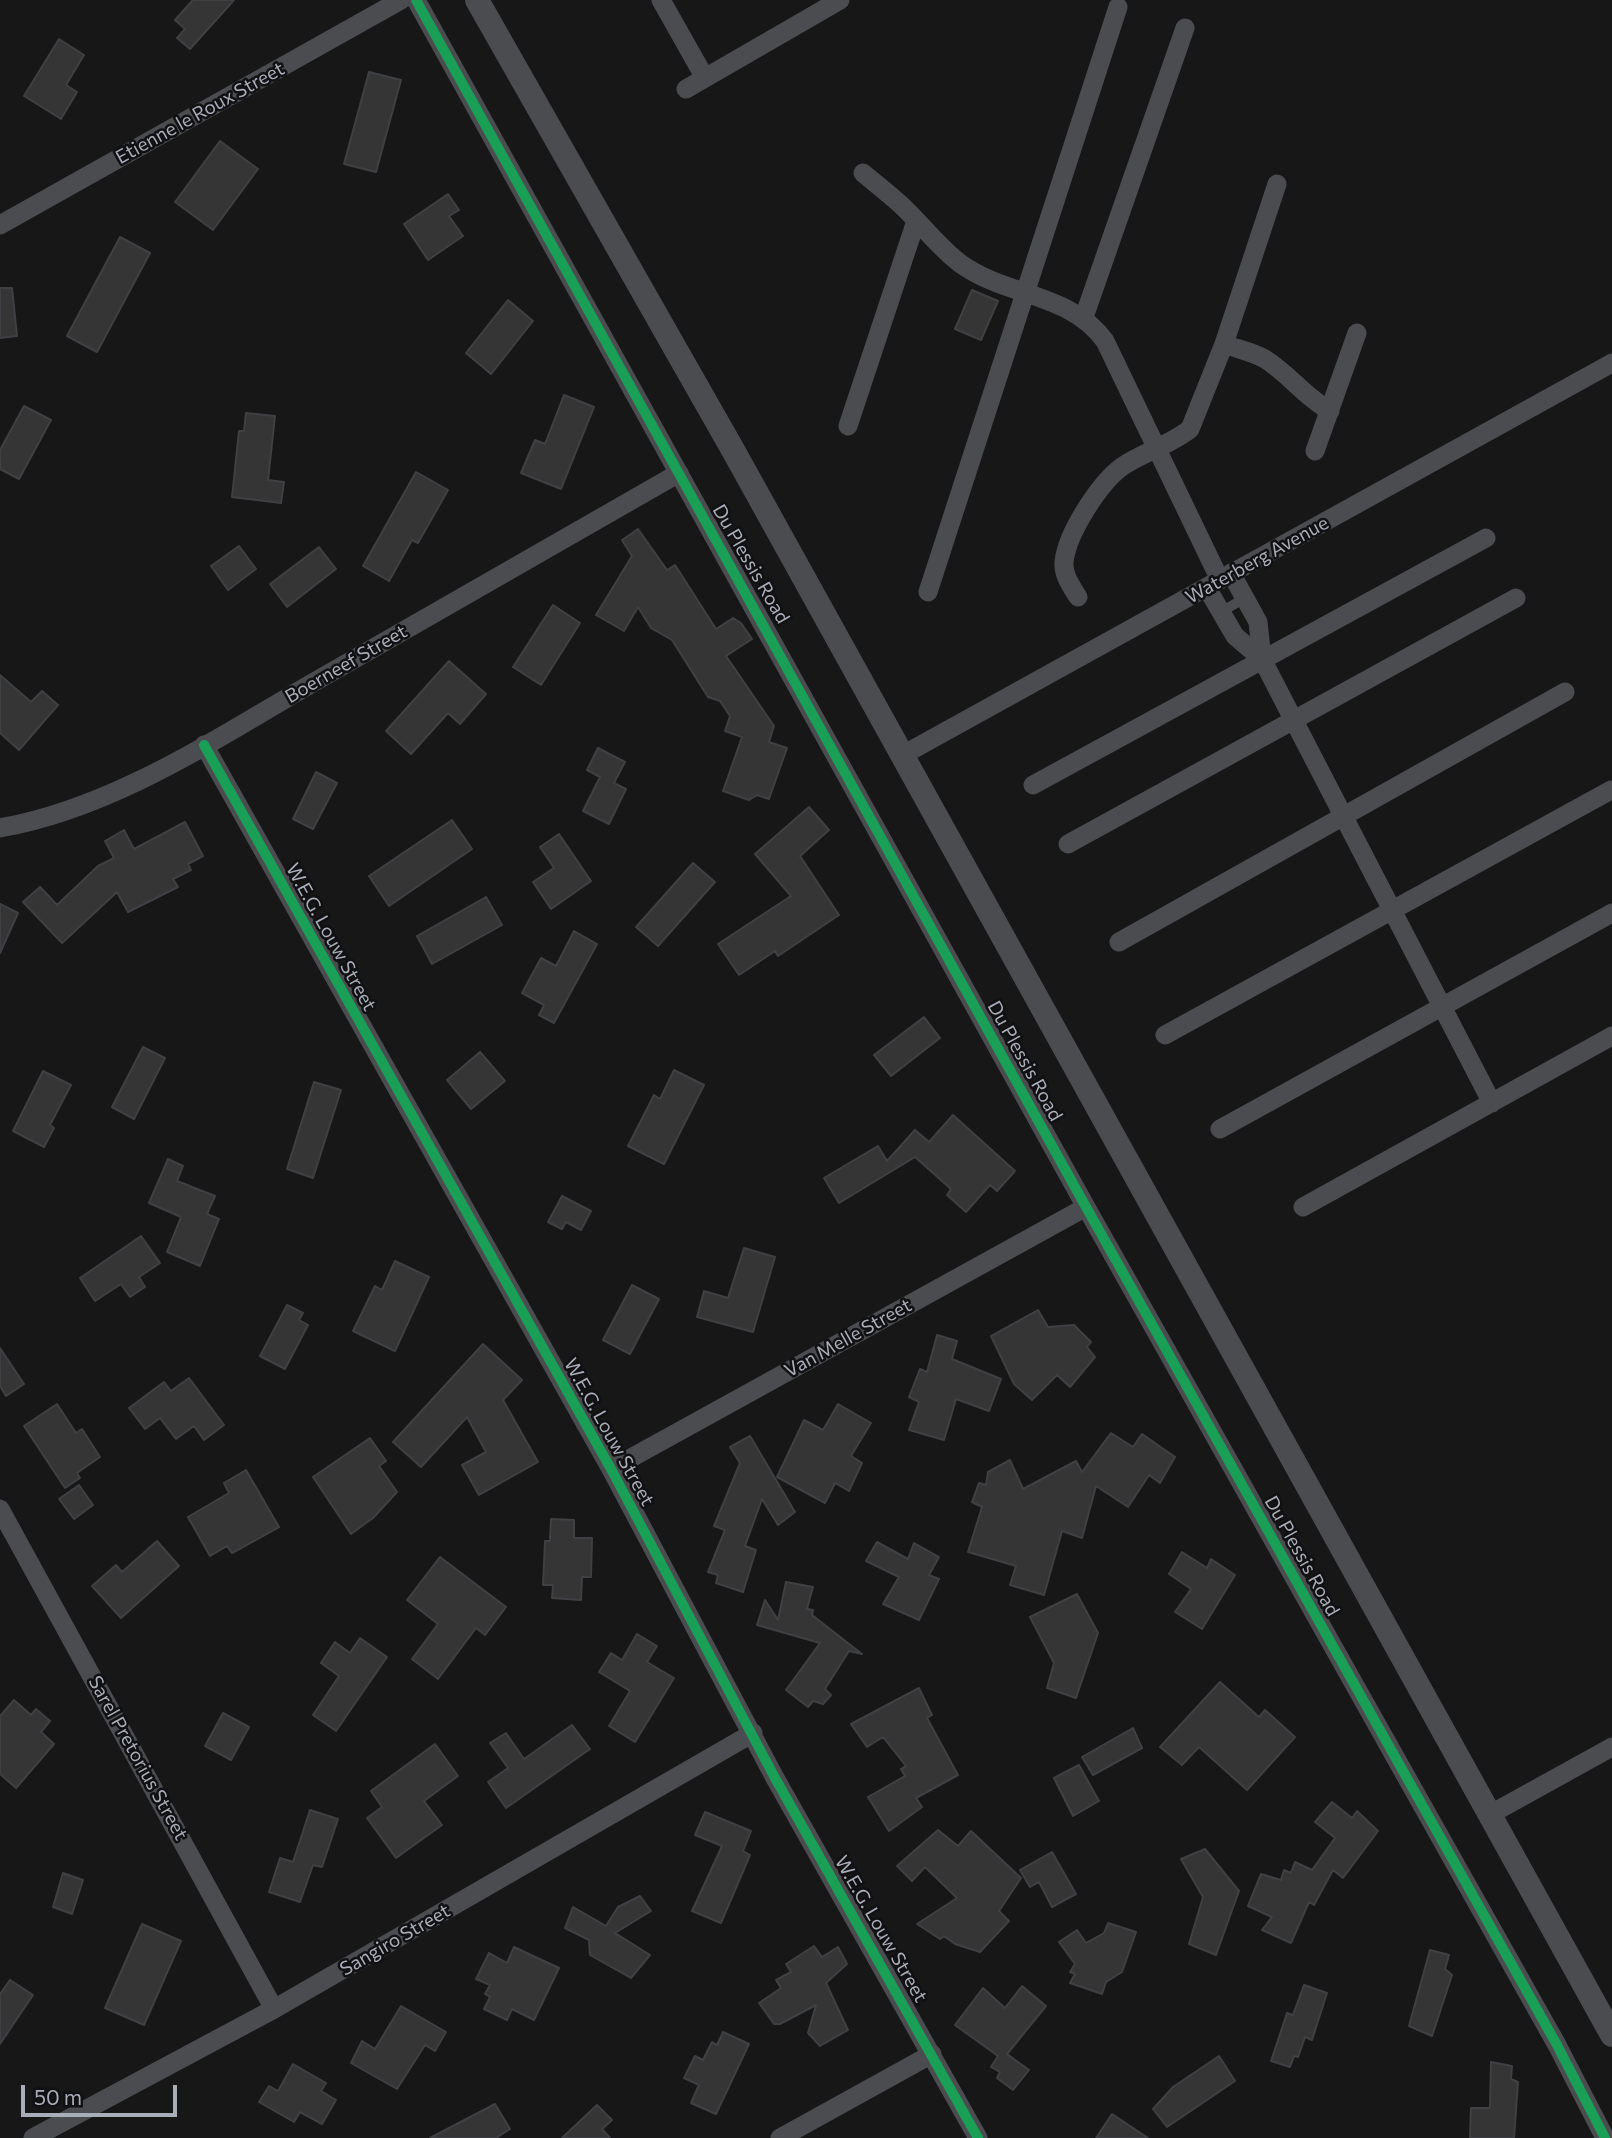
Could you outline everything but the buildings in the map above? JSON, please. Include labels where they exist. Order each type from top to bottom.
[{"type":"street","name":"Etienne le Roux Street","points":[[0,225],[401,0]]},
{"type":"street","name":"Du Plessis Road","points":[[416,0],[1086,1207],[1557,2045],[1605,2138]]},
{"type":"street","name":"Du Plessis Road","points":[[477,0],[726,438],[1612,2035]]},
{"type":"street","points":[[661,0],[705,78]]},
{"type":"street","points":[[686,89],[840,0]]},
{"type":"street","points":[[928,592],[1118,7]]},
{"type":"street","points":[[1084,317],[1185,28]]},
{"type":"street","points":[[863,173],[962,264],[1023,293],[1057,303],[1084,317],[1105,341],[1219,581],[1221,612],[1236,636],[1262,659]]},
{"type":"street","points":[[1078,597],[1066,578],[1064,561],[1080,521],[1103,484],[1124,466],[1190,429],[1224,344],[1277,184]]},
{"type":"street","points":[[848,426],[916,221]]},
{"type":"street","points":[[1315,451],[1357,334]]},
{"type":"street","points":[[1224,344],[1264,358],[1288,376],[1311,400],[1330,411]]},
{"type":"street","name":"Waterberg Avenue","points":[[901,756],[1612,363]]},
{"type":"street","name":"Boerneef Street","points":[[0,828],[22,824],[102,797],[204,745],[679,473]]},
{"type":"street","points":[[1033,785],[1486,538]]},
{"type":"street","points":[[1219,581],[1245,598],[1258,622],[1262,659],[1492,1103]]},
{"type":"street","points":[[1068,844],[1516,598]]},
{"type":"street","points":[[1119,942],[1564,692]]},
{"type":"street","name":"W.E.G. Louw Street","points":[[204,745],[611,1469],[775,1778],[978,2138]]},
{"type":"street","points":[[1165,1035],[1611,790]]},
{"type":"street","points":[[1220,1129],[1612,913]]},
{"type":"street","points":[[1303,1208],[1612,1036]]},
{"type":"street","name":"Van Melle Street","points":[[611,1469],[1086,1207]]},
{"type":"street","name":"Sarel Pretorius Street","points":[[0,1509],[274,2009]]},
{"type":"street","name":"Sangiro Street","points":[[33,2138],[274,2009],[753,1733]]},
{"type":"street","points":[[1489,1815],[1612,1747]]},
{"type":"street","points":[[780,2138],[932,2054]]},
{"type":"lane","points":[[1221,612],[1245,598]]},
{"type":"cycle path","points":[[416,0],[1086,1207],[1557,2045],[1605,2138]]},
{"type":"cycle path","points":[[204,745],[611,1469],[775,1778],[978,2138]]}]
